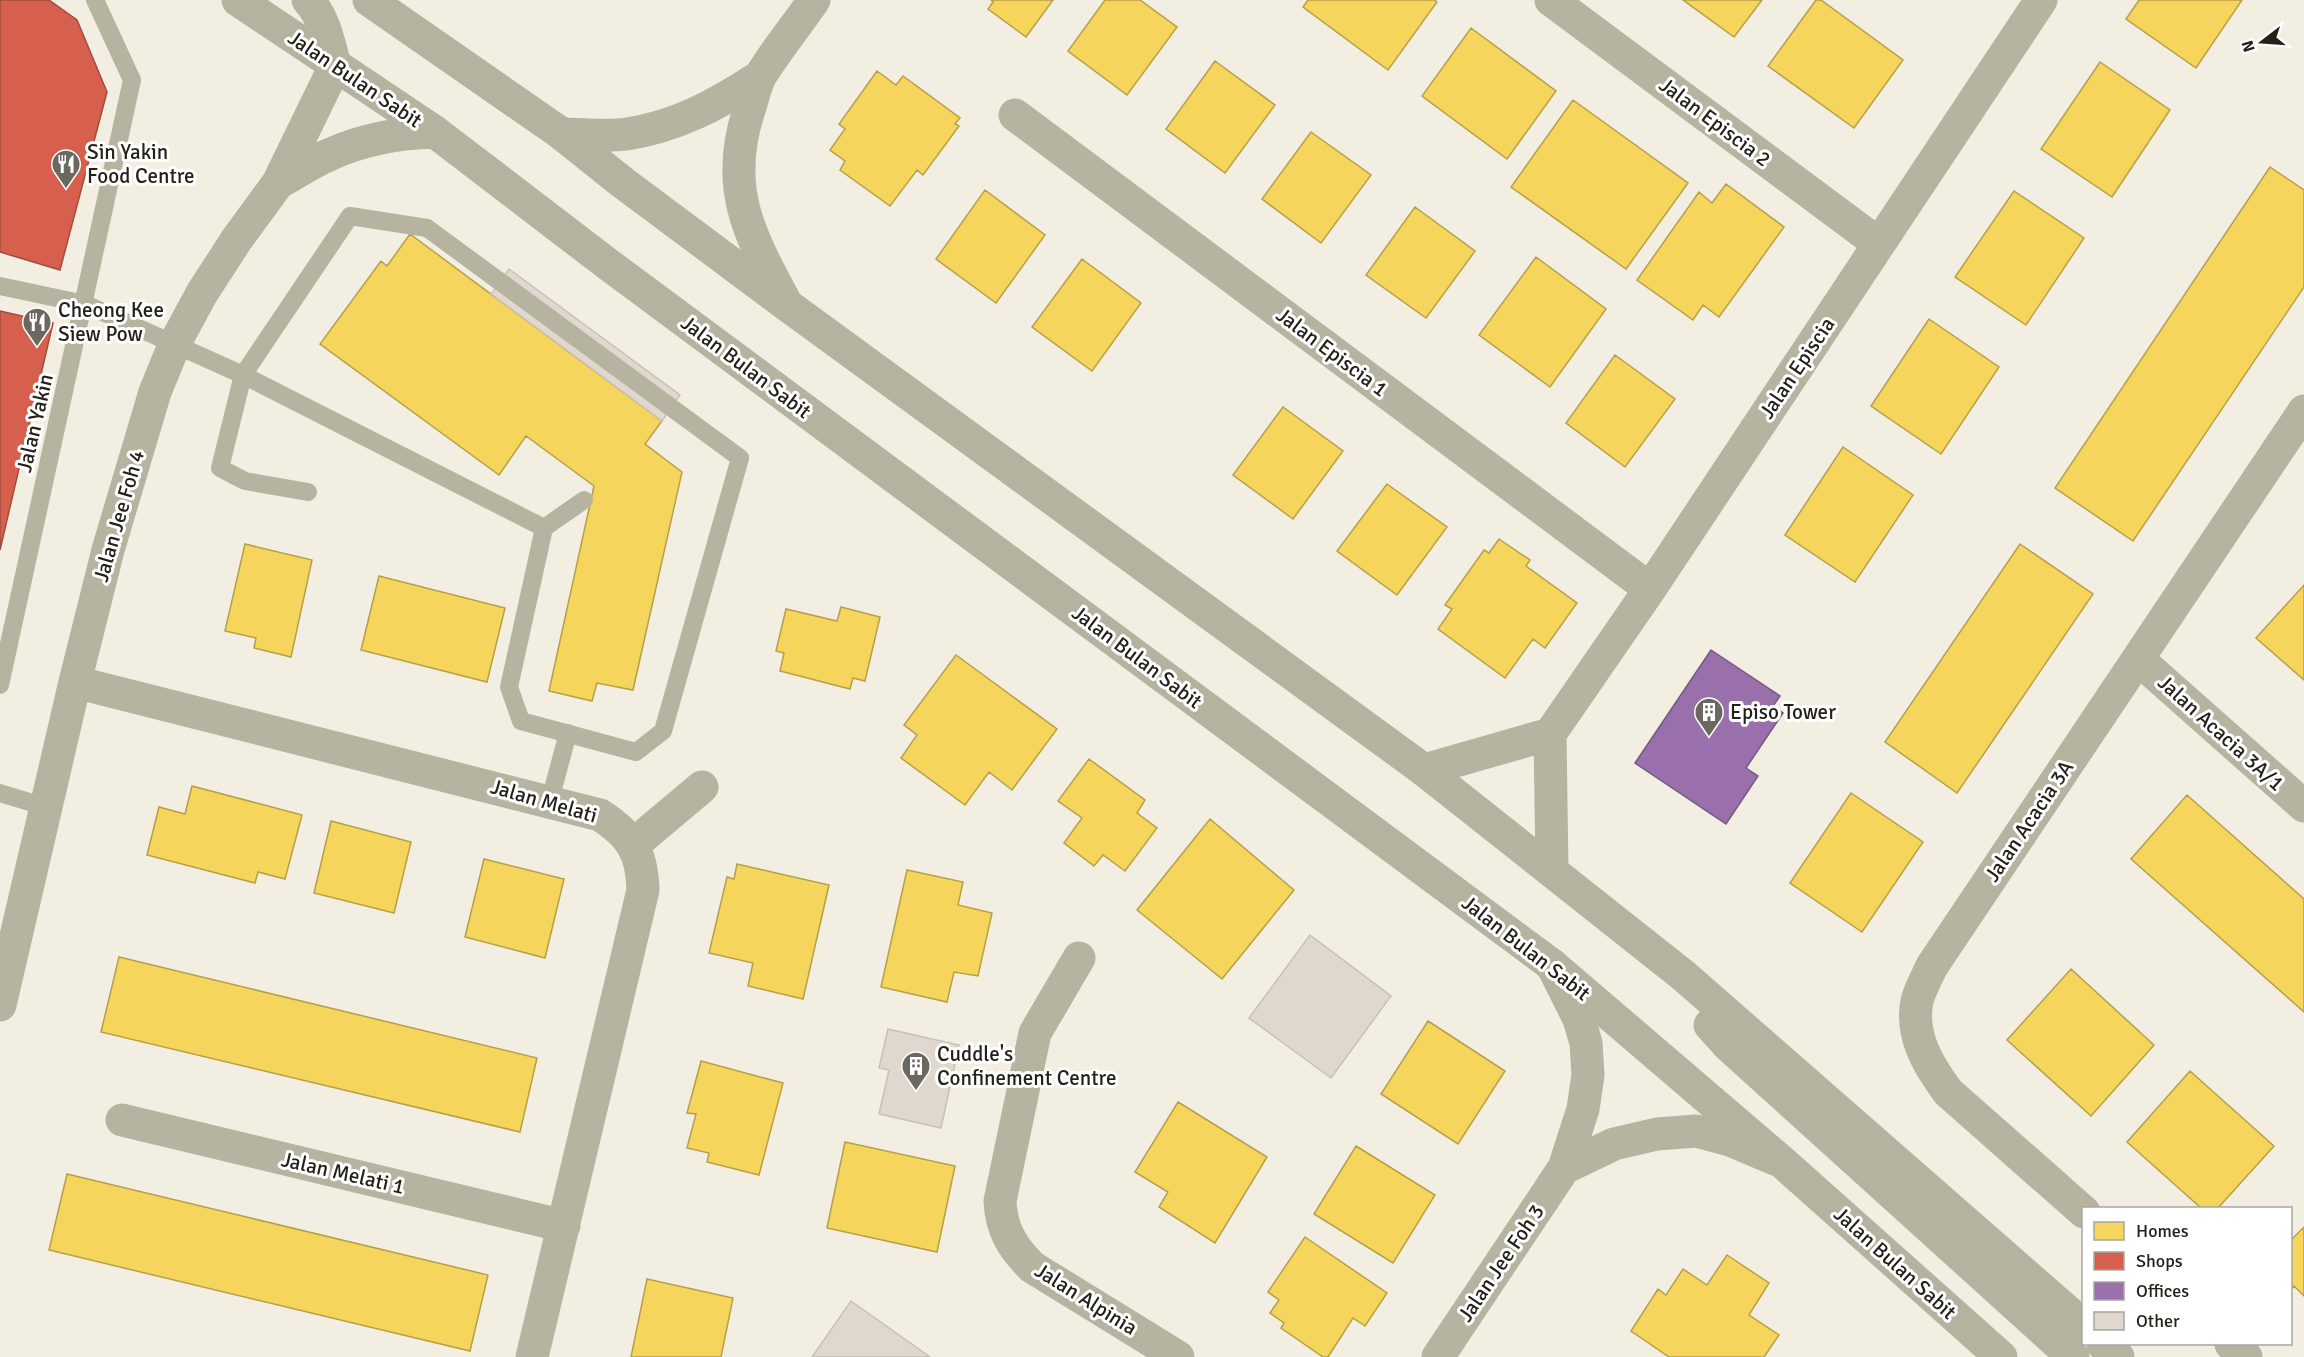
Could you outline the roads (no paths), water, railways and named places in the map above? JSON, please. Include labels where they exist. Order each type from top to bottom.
[{"type":"main road","name":"Jalan Bulan Sabit","points":[[238,0],[435,132],[609,265],[1552,965],[1780,1161],[2001,1357]]},
{"type":"main road","points":[[308,0],[326,32],[335,66]]},
{"type":"main road","points":[[369,0],[562,134],[622,182],[787,305],[1424,770],[1684,976],[2082,1324]]},
{"type":"main road","points":[[278,183],[329,154],[370,140],[406,133],[435,132]]},
{"type":"main road","points":[[1684,976],[1707,1022],[1728,1045],[2073,1357]]},
{"type":"main road","points":[[2104,1345],[2118,1357]]},
{"type":"street","points":[[787,305],[757,249],[745,219],[738,184],[742,130],[759,77],[814,0]]},
{"type":"street","name":"Jalan Episcia 2","points":[[1551,0],[1879,244]]},
{"type":"street","name":"Jalan Episcia","points":[[1550,734],[1650,589],[2041,0]]},
{"type":"street","name":"Jalan Jee Foh 4","points":[[0,1002],[75,682],[118,516],[155,392],[175,343],[202,293],[237,239],[278,183],[335,66]]},
{"type":"street","points":[[562,134],[625,134],[656,128],[720,103],[759,77]]},
{"type":"street","name":"Jalan Episcia 1","points":[[1015,115],[1650,589]]},
{"type":"street","name":"Jalan Acacia 3A","points":[[2082,1210],[1948,1092],[1933,1072],[1921,1047],[1916,1023],[1917,999],[1932,966],[2304,411]]},
{"type":"street","name":"Jalan Acacia 3A/1","points":[[2138,659],[2304,806]]},
{"type":"street","name":"Jalan Melati","points":[[75,682],[600,814],[620,828],[633,845],[642,867],[643,890],[532,1357]]},
{"type":"street","points":[[1424,770],[1550,734],[1552,870]]},
{"type":"street","points":[[633,845],[702,787]]},
{"type":"street","name":"Jalan Alpinia","points":[[1079,958],[1035,1033],[1000,1201],[1000,1216],[1004,1230],[1017,1252],[1032,1267],[1178,1357]]},
{"type":"street","name":"Jalan Jee Foh 3","points":[[1438,1357],[1564,1168],[1583,1108],[1588,1075],[1586,1043],[1579,1019],[1552,965]]},
{"type":"street","name":"Jalan Melati 1","points":[[122,1120],[564,1226]]},
{"type":"street","points":[[1564,1168],[1614,1144],[1657,1134],[1696,1131],[1730,1140],[1780,1161]]},
{"type":"street","points":[[2232,1345],[2246,1357]]},
{"type":"lane","name":"Jalan Yakin","points":[[0,686],[132,80],[95,0]]},
{"type":"lane","points":[[308,492],[245,481],[219,468],[243,375],[350,216],[427,228],[740,458],[663,730],[636,752],[521,721],[508,687],[544,528],[584,500]]},
{"type":"lane","points":[[0,286],[85,304],[175,343],[243,375],[544,528]]},
{"type":"lane","points":[[550,800],[568,733]]},
{"type":"lane","points":[[0,793],[46,807]]},
{"type":"place","name":"Sin Yakin Food Centre","points":[[66,190]]},
{"type":"place","name":"Cheong Kee Siew Pow","points":[[37,348]]},
{"type":"place","name":"Episo Tower","points":[[1709,738]]},
{"type":"place","name":"Cuddle's Confinement Centre","points":[[916,1092]]}]
